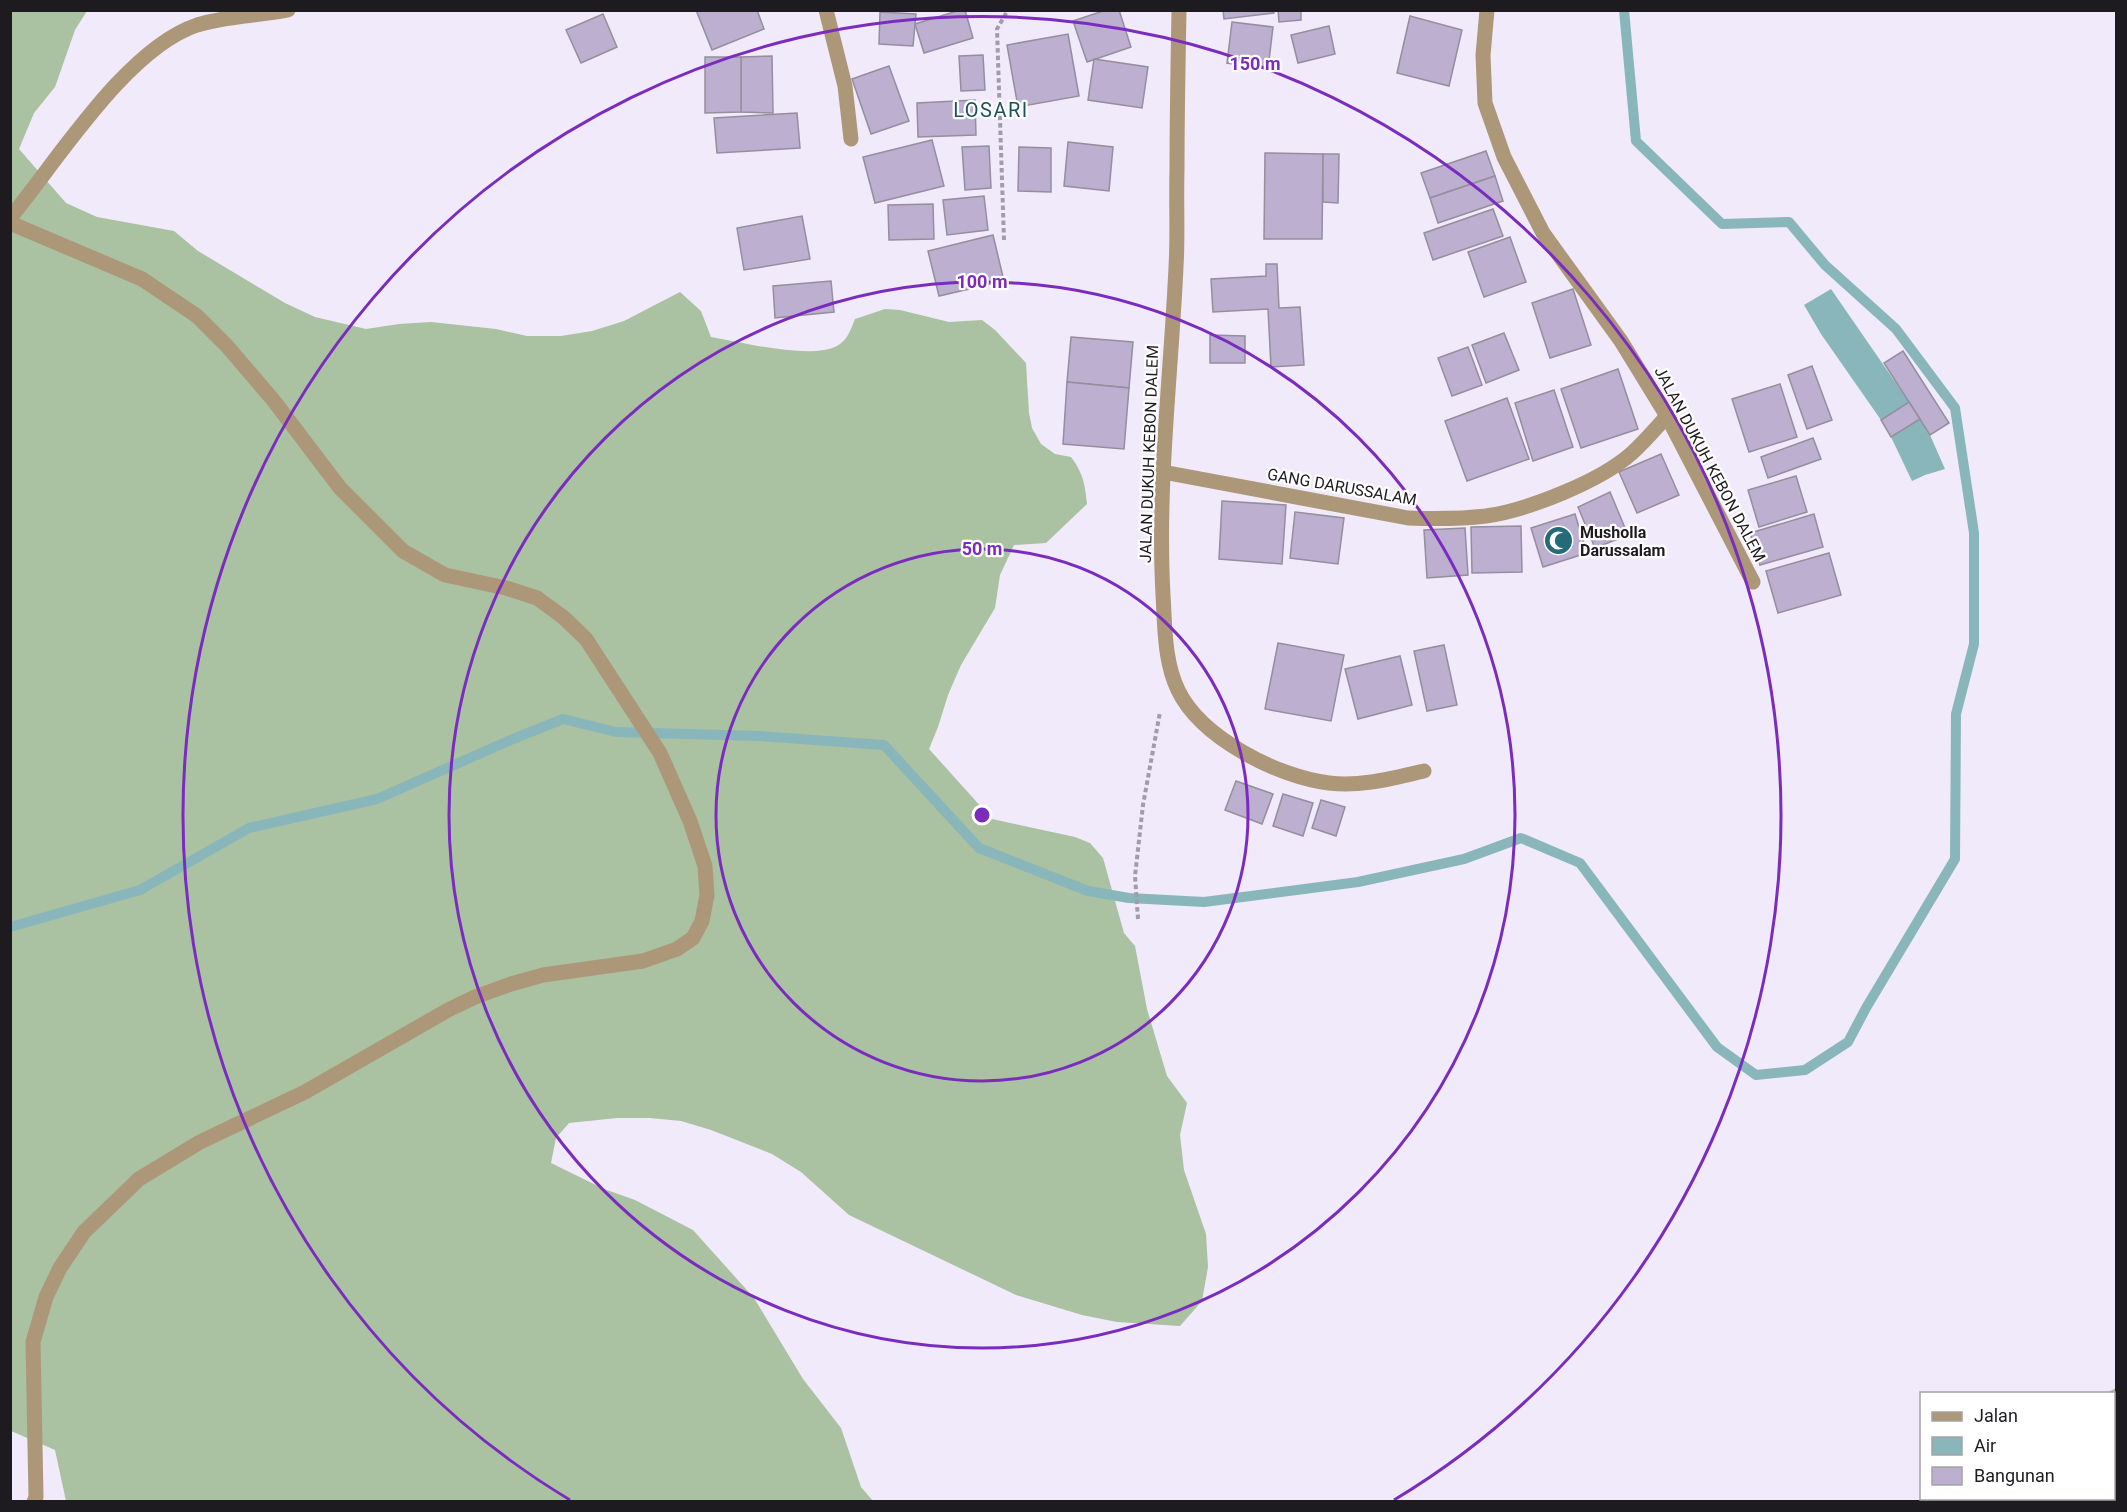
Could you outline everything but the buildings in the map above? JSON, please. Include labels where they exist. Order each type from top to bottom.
[{"type":"street","points":[[10,218],[114,89],[157,46],[197,25],[288,10]]},
{"type":"street","points":[[826,10],[845,86],[851,138]]},
{"type":"street","name":"JALAN DUKUH KEBON DALEM","points":[[1179,10],[1176,265],[1163,472],[1162,572],[1170,671],[1188,708],[1217,735],[1282,772],[1329,783],[1372,783],[1424,771]]},
{"type":"street","name":"JALAN DUKUH KEBON DALEM","points":[[1487,10],[1483,55],[1485,103],[1504,158],[1543,234],[1621,341],[1668,416],[1753,582]]},
{"type":"street","points":[[10,223],[142,279],[197,316],[227,346],[274,401],[340,488],[403,552],[445,575],[506,588],[537,598],[563,617],[586,639],[660,753],[690,821],[705,866],[707,895],[702,921],[693,938],[677,949],[643,961],[543,975],[475,997],[448,1010],[305,1092],[200,1142],[139,1179],[84,1232],[60,1268],[46,1297],[33,1342],[36,1497],[34,1502]]},
{"type":"street","name":"GANG DARUSSALAM","points":[[1163,472],[1408,518],[1486,516],[1516,509],[1555,495],[1611,469],[1632,454],[1668,416]]},
{"type":"path","points":[[1004,240],[997,28],[1008,10]]},
{"type":"path","points":[[1138,919],[1135,876],[1143,805],[1157,723],[1170,671]]},
{"type":"shaded area","points":[[11,11],[87,11],[75,30],[55,87],[34,113],[19,149],[66,203],[97,217],[174,231],[198,251],[285,303],[315,317],[366,329],[431,322],[496,329],[527,336],[561,336],[592,331],[624,321],[680,292],[701,311],[711,337],[775,349],[825,350],[843,341],[855,319],[885,309],[900,310],[949,322],[982,320],[995,330],[1026,363],[1032,428],[1041,444],[1055,454],[1071,457],[1083,479],[1087,504],[1046,543],[1014,545],[1000,575],[995,608],[961,665],[929,749],[992,819],[1075,837],[1090,843],[1103,858],[1124,933],[1135,946],[1147,1009],[1167,1076],[1187,1103],[1180,1135],[1184,1170],[1206,1234],[1208,1267],[1202,1301],[1180,1326],[1117,1322],[1082,1315],[1016,1295],[849,1215],[801,1172],[772,1154],[711,1130],[681,1121],[650,1118],[617,1118],[569,1123],[556,1138],[551,1163],[604,1189],[635,1200],[693,1230],[754,1298],[803,1379],[841,1428],[861,1487],[873,1501],[66,1501],[55,1450],[11,1431]]},
{"type":"shaded area","points":[[2116,1388],[2116,1501],[1921,1501],[2115,1500],[2115,1392],[2108,1392]]},
{"type":"water","points":[[1831,289],[1909,402],[1881,420],[1821,334],[1804,305]]},
{"type":"water","points":[[1920,419],[1945,469],[1912,481],[1891,437]]},
{"type":"waterway","points":[[10,927],[140,890],[249,828],[377,799],[563,719],[616,732],[759,736],[884,745],[979,848],[1088,891],[1129,898],[1204,902],[1358,882],[1464,859],[1521,838],[1580,863],[1717,1047],[1756,1075],[1805,1070],[1848,1042],[1955,859],[1956,714],[1974,644],[1974,533],[1955,408],[1896,329],[1825,265],[1789,222],[1722,224],[1636,141],[1624,10]]},
{"type":"place","name":"Musholla Darussalam","points":[[1559,541]]},
{"type":"district","name":"LOSARI","points":[[991,110]]}]
